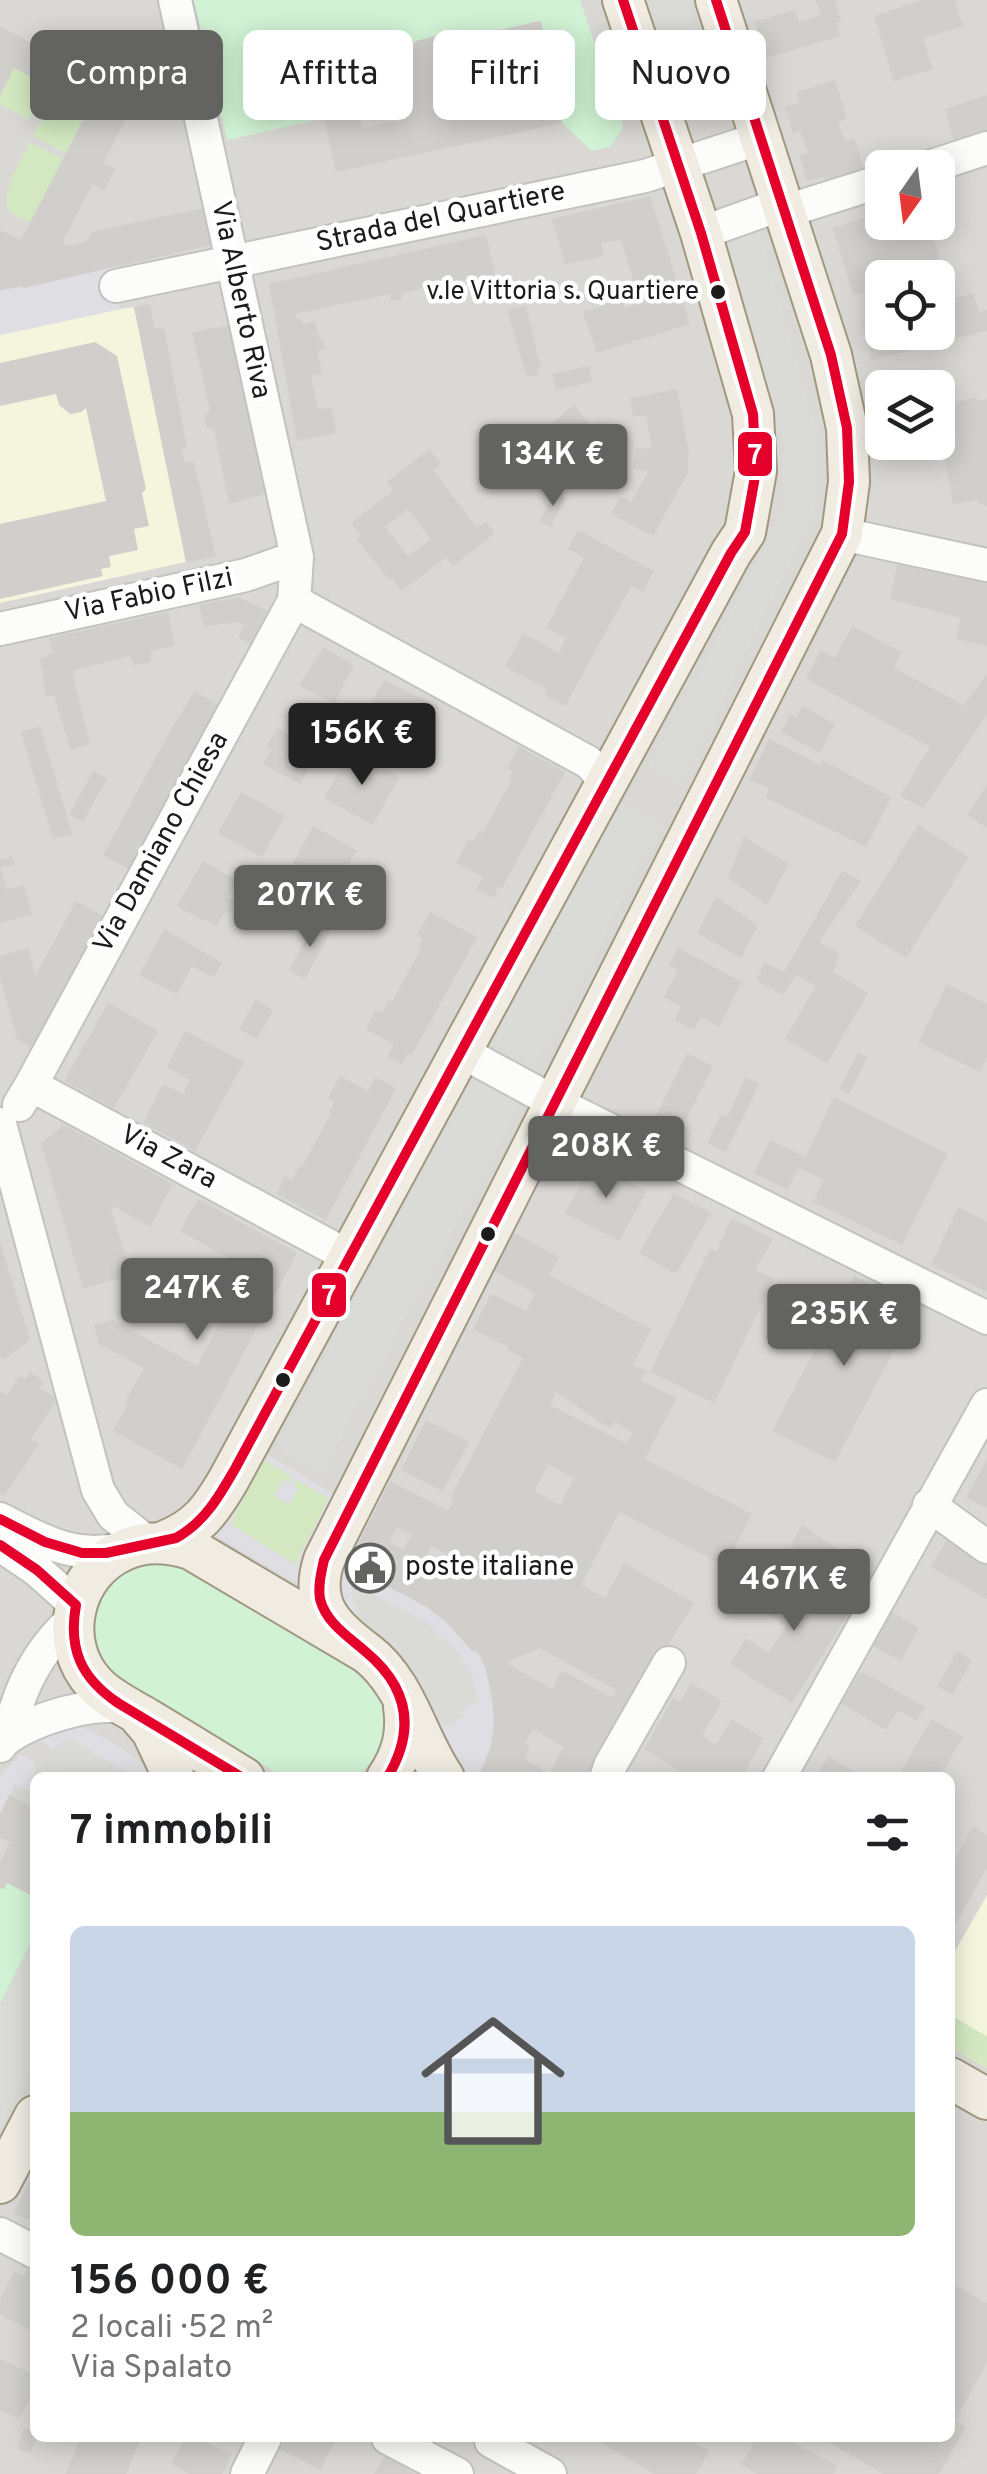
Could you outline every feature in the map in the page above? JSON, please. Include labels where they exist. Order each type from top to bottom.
[{"type":"main road","points":[[234,1772],[104,1693],[86,1673],[75,1648],[74,1619],[81,1591],[97,1568],[120,1551],[191,1529],[216,1500],[745,532],[756,471],[753,414],[701,234],[624,0]]},
{"type":"main road","points":[[440,1772],[396,1684],[378,1662],[336,1626],[323,1608],[321,1567],[842,534],[850,482],[847,428],[831,355],[716,0]]},
{"type":"main road","points":[[148,1544],[191,1549],[366,1653]]},
{"type":"main road","points":[[391,1772],[404,1738],[405,1711],[396,1684]]},
{"type":"main road","points":[[129,1708],[152,1731],[171,1772]]},
{"type":"main road","points":[[955,2081],[987,2099]]},
{"type":"main road","points":[[955,2109],[987,2128]]},
{"type":"main road","points":[[0,2183],[30,2126]]},
{"type":"street","name":"Via Alberto Riva","points":[[174,0],[297,558],[294,602]]},
{"type":"street","name":"Strada del Quartiere","points":[[116,286],[645,176],[762,138]]},
{"type":"street","points":[[955,158],[987,148]]},
{"type":"street","points":[[701,234],[782,204],[799,207],[865,186]]},
{"type":"street","points":[[842,534],[987,565]]},
{"type":"street","name":"Via Fabio Filzi","points":[[0,629],[246,575],[297,558]]},
{"type":"street","points":[[294,602],[588,762],[601,781],[599,799]]},
{"type":"street","name":"Via Damiano Chiesa","points":[[30,1085],[294,602]]},
{"type":"street","points":[[462,1052],[554,1102],[987,1318]]},
{"type":"street","points":[[30,1085],[1,1126],[98,1490],[113,1516],[148,1544]]},
{"type":"street","name":"Via Zara","points":[[30,1085],[350,1257]]},
{"type":"street","points":[[782,1772],[987,1405]]},
{"type":"street","points":[[929,1505],[987,1547]]},
{"type":"street","points":[[0,1519],[76,1552],[97,1554],[148,1544]]},
{"type":"street","points":[[0,1546],[36,1570],[74,1619],[52,1638],[38,1658],[2,1744]]},
{"type":"street","points":[[608,1772],[670,1664]]},
{"type":"street","points":[[2,1744],[11,1734],[62,1714],[110,1705],[129,1708]]},
{"type":"street","points":[[0,2234],[30,2249]]},
{"type":"street","points":[[247,2474],[263,2442]]},
{"type":"street","points":[[396,2442],[457,2474]]},
{"type":"street","points":[[471,2474],[490,2442]]},
{"type":"street","points":[[497,2442],[550,2474]]},
{"type":"shaded area","points":[[0,0],[987,0],[987,2474],[0,2474]]},
{"type":"shaded area","points":[[194,0],[580,0],[595,45],[595,120],[620,120],[623,128],[610,147],[592,151],[562,123],[561,120],[575,120],[575,30],[542,30],[540,21],[495,30],[433,30],[433,37],[413,43],[413,30],[243,30],[243,120],[315,120],[227,140],[222,120],[223,30],[201,30]]},
{"type":"shaded area","points":[[645,0],[686,0],[696,30],[655,30]]},
{"type":"shaded area","points":[[760,231],[819,440],[819,481],[811,525],[679,783],[649,767],[781,512],[784,444],[723,243]]},
{"type":"shaded area","points":[[113,267],[120,309],[0,335],[0,290]]},
{"type":"shaded area","points":[[134,307],[186,562],[0,603],[0,335]]},
{"type":"shaded area","points":[[618,801],[662,824],[537,1064],[493,1041]]},
{"type":"shaded area","points":[[479,1063],[529,1090],[322,1473],[277,1448]]},
{"type":"shaded area","points":[[267,1454],[332,1493],[335,1502],[297,1584],[213,1534],[258,1456]],"holes":[[[263,1462],[292,1477],[289,1482],[283,1480],[274,1495],[289,1505],[299,1489],[294,1485],[297,1480],[328,1500],[295,1564],[230,1524]]]},
{"type":"shaded area","points":[[382,1478],[390,1481],[347,1565],[427,1607],[480,1656],[494,1715],[491,1746],[481,1772],[458,1772],[436,1724],[441,1721],[445,1727],[464,1717],[461,1710],[478,1702],[472,1676],[458,1653],[427,1624],[349,1580],[358,1616],[352,1616],[340,1593],[338,1579]]},
{"type":"shaded area","points":[[157,1564],[186,1570],[363,1676],[373,1688],[384,1715],[382,1742],[367,1767],[361,1772],[275,1772],[114,1674],[96,1639],[95,1621],[107,1590],[120,1577]]},
{"type":"shaded area","points":[[348,1579],[415,1617],[449,1643],[466,1665],[476,1688],[478,1702],[465,1717],[445,1727],[441,1721],[436,1724],[405,1664],[379,1633],[356,1617]]},
{"type":"shaded area","points":[[71,1726],[89,1729],[138,1759],[151,1772],[125,1772],[71,1739],[52,1749],[36,1738]]},
{"type":"shaded area","points":[[71,1739],[127,1772],[34,1772],[35,1764]]},
{"type":"shaded area","points":[[20,1755],[35,1764],[34,1772],[30,1772],[30,1792],[15,1784],[0,1814],[0,1777]]},
{"type":"shaded area","points":[[7,1883],[30,1894],[30,1944],[0,2004],[0,1888],[4,1889]]},
{"type":"shaded area","points":[[987,1895],[987,2068],[955,2050],[955,1951]]},
{"type":"shaded area","points":[[30,1944],[30,2068],[0,2125],[0,2004]]},
{"type":"green space","points":[[14,68],[30,76],[29,119],[0,104]]},
{"type":"green space","points":[[41,120],[83,120],[66,153],[33,136]]},
{"type":"green space","points":[[30,142],[63,159],[31,222],[11,212],[7,204],[13,176]]},
{"type":"green space","points":[[266,1461],[292,1477],[289,1482],[284,1480],[289,1504],[299,1489],[293,1485],[297,1480],[327,1497],[296,1564],[229,1524]]},
{"type":"green space","points":[[955,2018],[987,2036],[987,2068],[955,2050]]},
{"type":"building","points":[[816,0],[835,0],[841,21],[836,23],[840,36],[767,58],[766,30],[757,30],[754,22],[795,10],[799,22],[821,16]]},
{"type":"building","points":[[923,0],[955,0],[963,26],[923,38],[933,69],[894,81],[874,16]]},
{"type":"building","points":[[541,21],[543,30],[505,30]]},
{"type":"building","points":[[0,26],[30,42],[30,76],[14,68],[0,96]]},
{"type":"building","points":[[433,37],[433,120],[562,123],[336,172],[325,120],[360,120],[362,128],[413,120],[416,41]]},
{"type":"building","points":[[835,80],[847,118],[838,122],[845,141],[854,138],[865,175],[827,187],[824,177],[807,181],[800,156],[808,152],[800,131],[793,133],[785,107],[800,102],[797,92]]},
{"type":"building","points":[[987,95],[987,135],[955,145],[945,109]]},
{"type":"building","points":[[83,120],[125,120],[103,163],[115,169],[104,191],[92,184],[62,243],[68,246],[86,242],[91,232],[203,208],[211,245],[0,290],[0,230],[21,240]]},
{"type":"building","points":[[650,196],[690,324],[597,353],[583,312],[622,299],[625,308],[641,303],[621,240],[601,243],[604,256],[565,264],[552,219]]},
{"type":"building","points":[[865,218],[865,240],[934,240],[939,259],[865,260],[865,292],[853,295],[833,228]]},
{"type":"building","points":[[486,235],[495,274],[401,293],[402,299],[391,301],[390,294],[295,314],[303,324],[315,321],[319,339],[323,339],[325,349],[317,351],[322,373],[311,376],[318,410],[331,407],[336,433],[297,441],[269,284]]},
{"type":"building","points":[[973,293],[979,312],[987,310],[987,331],[955,339],[955,299]]},
{"type":"building","points":[[150,304],[155,329],[164,328],[187,448],[182,448],[185,463],[194,462],[216,557],[186,562],[134,307]]},
{"type":"building","points":[[526,305],[541,367],[537,368],[539,374],[527,377],[507,310]]},
{"type":"building","points":[[233,325],[271,492],[229,504],[214,429],[207,428],[204,417],[210,410],[192,332]]},
{"type":"building","points":[[95,342],[117,356],[146,489],[142,493],[149,526],[134,529],[138,550],[109,556],[111,567],[101,569],[103,576],[0,599],[0,524],[106,501],[86,408],[70,414],[59,405],[56,394],[0,406],[0,363]]},
{"type":"building","points":[[869,350],[912,350],[872,360]]},
{"type":"building","points":[[589,366],[592,382],[556,390],[552,374]]},
{"type":"building","points":[[677,389],[689,453],[687,474],[653,536],[611,514],[621,496],[631,502],[648,472],[633,468],[636,448],[652,449],[646,415],[633,417],[630,398]]},
{"type":"building","points":[[976,397],[977,401],[987,399],[987,506],[977,500],[953,504],[945,460],[955,460],[955,403]]},
{"type":"building","points":[[574,405],[592,427],[598,422],[609,436],[599,444],[602,448],[557,478],[545,464],[566,448],[548,426]]},
{"type":"building","points":[[508,431],[536,467],[517,482],[489,446]]},
{"type":"building","points":[[429,449],[441,464],[433,470],[477,528],[486,522],[495,533],[453,566],[446,557],[402,591],[357,539],[361,536],[351,523],[394,490],[387,482]],"holes":[[[408,509],[431,539],[408,556],[385,527]]]},
{"type":"building","points":[[556,491],[566,497],[550,527],[540,521]]},
{"type":"building","points":[[578,530],[654,571],[643,592],[631,586],[565,706],[544,695],[547,689],[505,667],[523,633],[559,653],[566,638],[546,628],[584,558],[568,549]]},
{"type":"building","points":[[900,553],[987,573],[987,646],[956,639],[961,618],[890,599]]},
{"type":"building","points":[[238,597],[278,616],[260,649],[238,637],[245,625],[239,622],[204,626],[199,605]]},
{"type":"building","points":[[168,612],[175,646],[151,651],[151,662],[134,665],[130,656],[74,670],[90,744],[71,750],[54,695],[46,697],[40,659],[53,653],[49,638]]},
{"type":"building","points":[[852,626],[902,652],[894,668],[964,705],[987,674],[987,715],[923,808],[900,796],[930,747],[806,679],[821,650],[835,658]]},
{"type":"building","points":[[323,647],[354,665],[334,703],[299,686]]},
{"type":"building","points":[[384,680],[439,707],[416,749],[361,720]]},
{"type":"building","points":[[195,691],[226,710],[135,873],[103,855]]},
{"type":"building","points":[[802,706],[835,724],[820,753],[781,732],[790,714],[796,718]]},
{"type":"building","points":[[40,726],[72,834],[53,839],[21,732]]},
{"type":"building","points":[[277,728],[319,747],[300,784],[263,764]]},
{"type":"building","points":[[769,739],[820,765],[822,760],[891,797],[866,847],[765,797],[770,788],[749,780]]},
{"type":"building","points":[[518,746],[565,772],[493,898],[476,889],[483,877],[456,863],[468,840],[473,842],[478,832],[482,834],[512,780],[508,778],[513,771],[507,768]]},
{"type":"building","points":[[350,751],[399,777],[373,825],[324,798]]},
{"type":"building","points":[[93,771],[107,778],[83,822],[69,815]]},
{"type":"building","points":[[987,784],[987,828],[967,815]]},
{"type":"building","points":[[241,792],[285,816],[262,857],[218,833]]},
{"type":"building","points":[[918,825],[969,857],[906,958],[855,926]]},
{"type":"building","points":[[313,826],[357,850],[331,898],[287,874]]},
{"type":"building","points":[[744,837],[789,864],[767,905],[728,878]]},
{"type":"building","points":[[13,857],[15,864],[1,868],[7,890],[24,885],[32,914],[0,923],[0,860]]},
{"type":"building","points":[[203,861],[238,881],[229,897],[236,902],[230,914],[225,911],[217,926],[177,906]]},
{"type":"building","points":[[842,871],[861,881],[819,942],[840,953],[833,972],[868,993],[827,1063],[785,1039],[816,986],[797,975],[782,995],[756,980],[765,962],[784,972]]},
{"type":"building","points":[[716,897],[758,925],[741,958],[697,933]]},
{"type":"building","points":[[76,901],[109,919],[36,1050],[17,1039],[0,978],[0,956],[28,948],[36,975]]},
{"type":"building","points":[[430,912],[477,937],[412,1055],[408,1053],[402,1064],[387,1057],[394,1044],[366,1029],[376,1010],[382,1013],[389,1000],[392,1002],[421,949],[418,948],[423,939],[417,935]]},
{"type":"building","points":[[316,920],[332,929],[305,979],[289,970]]},
{"type":"building","points":[[164,929],[222,963],[214,978],[192,966],[177,994],[139,975]]},
{"type":"building","points":[[678,948],[742,982],[719,1027],[701,1017],[694,1030],[675,1020],[681,1006],[664,997],[678,970],[669,965]]},
{"type":"building","points":[[947,984],[987,1004],[987,1057],[980,1072],[918,1042]]},
{"type":"building","points":[[256,1000],[273,1010],[257,1039],[239,1029]]},
{"type":"building","points":[[108,1003],[158,1031],[114,1108],[64,1081]]},
{"type":"building","points":[[185,1031],[244,1062],[195,1151],[143,1123],[163,1084],[183,1094],[190,1080],[167,1067]]},
{"type":"building","points":[[858,1052],[868,1057],[849,1094],[840,1089]]},
{"type":"building","points":[[687,1053],[713,1066],[673,1145],[647,1133]]},
{"type":"building","points":[[340,1076],[368,1091],[375,1077],[396,1088],[326,1220],[277,1194],[285,1176],[292,1180],[302,1167],[331,1114],[335,1102],[328,1098]]},
{"type":"building","points":[[746,1077],[759,1084],[726,1152],[707,1143],[721,1115],[727,1117]]},
{"type":"building","points":[[834,1097],[948,1154],[902,1245],[813,1202],[824,1180],[799,1168],[787,1190],[754,1173],[770,1140],[805,1157]]},
{"type":"building","points":[[64,1125],[173,1184],[150,1227],[115,1207],[111,1210],[129,1266],[123,1277],[83,1289],[41,1143]]},
{"type":"building","points":[[593,1161],[647,1191],[619,1241],[565,1213]]},
{"type":"building","points":[[674,1193],[711,1213],[676,1274],[639,1253]]},
{"type":"building","points":[[198,1199],[297,1253],[182,1469],[113,1431],[144,1368],[99,1344],[94,1325],[112,1320],[197,1366],[249,1269],[180,1231]]},
{"type":"building","points":[[958,1207],[987,1222],[987,1292],[931,1265]]},
{"type":"building","points":[[731,1218],[773,1239],[755,1270],[774,1279],[714,1403],[650,1372],[710,1248],[717,1252]]},
{"type":"building","points":[[514,1233],[559,1257],[549,1275],[651,1329],[633,1365],[646,1371],[641,1380],[676,1398],[645,1459],[752,1514],[725,1566],[619,1512],[581,1585],[605,1598],[624,1563],[694,1603],[594,1772],[550,1772],[564,1747],[533,1729],[525,1744],[530,1748],[524,1758],[546,1772],[480,1772],[494,1726],[492,1695],[480,1656],[427,1607],[347,1565],[390,1481],[448,1511],[454,1500],[450,1498],[523,1358],[473,1329],[491,1294],[526,1311],[535,1293],[494,1271]],"holes":[[[556,1392],[611,1429],[615,1421],[633,1433],[627,1444],[550,1405]],[[548,1464],[574,1478],[560,1505],[534,1491]],[[397,1527],[412,1535],[403,1550],[389,1542]],[[432,1546],[450,1556],[445,1566],[459,1573],[456,1580],[424,1561]],[[539,1648],[617,1690],[612,1698],[562,1670],[552,1689],[506,1663]]]},
{"type":"building","points":[[0,1241],[30,1340],[4,1359],[0,1356]]},
{"type":"building","points":[[854,1276],[917,1307],[835,1462],[772,1431]]},
{"type":"building","points":[[30,1372],[44,1381],[39,1388],[57,1399],[31,1439],[39,1444],[4,1496],[0,1493],[0,1391],[7,1395],[19,1376],[25,1379]]},
{"type":"building","points":[[426,1420],[469,1442],[443,1491],[401,1470]]},
{"type":"building","points":[[987,1459],[987,1508],[966,1497]]},
{"type":"building","points":[[802,1525],[878,1576],[866,1596],[790,1545]]},
{"type":"building","points":[[949,1535],[987,1556],[987,1599],[931,1567]]},
{"type":"building","points":[[788,1565],[853,1607],[792,1703],[730,1664],[746,1638],[769,1653],[786,1626],[760,1609]]},
{"type":"building","points":[[887,1609],[919,1628],[901,1661],[868,1644]]},
{"type":"building","points":[[957,1651],[972,1660],[953,1695],[937,1687]]},
{"type":"building","points":[[861,1671],[925,1707],[917,1721],[898,1710],[886,1730],[841,1703]]},
{"type":"building","points":[[691,1683],[722,1701],[702,1736],[716,1745],[731,1719],[764,1738],[744,1772],[681,1772],[644,1749],[673,1698],[680,1702]]},
{"type":"building","points":[[931,1719],[963,1737],[943,1772],[901,1771]]},
{"type":"building","points":[[828,1756],[854,1772],[819,1772]]},
{"type":"building","points":[[9,1795],[30,1806],[30,1894],[7,1883],[4,1889],[0,1888],[0,1862],[10,1842],[0,1837],[0,1814]]},
{"type":"building","points":[[973,1827],[987,1835],[987,1868],[955,1925],[955,1859]]},
{"type":"building","points":[[30,2180],[30,2221],[14,2213]]},
{"type":"building","points":[[30,2270],[30,2330],[0,2315],[0,2300],[14,2271],[24,2276]]},
{"type":"building","points":[[955,2285],[987,2303],[987,2362],[955,2421]]},
{"type":"building","points":[[0,2359],[30,2373],[30,2397],[20,2419],[0,2410]]},
{"type":"building","points":[[955,2421],[966,2427],[939,2474],[884,2474],[827,2442],[955,2442]]},
{"type":"building","points":[[24,2428],[30,2430],[30,2442],[35,2442],[31,2453],[17,2449]]},
{"type":"building","points":[[78,2442],[139,2442],[126,2474],[66,2474]]},
{"type":"building","points":[[183,2442],[205,2442],[232,2455],[222,2474],[190,2474],[171,2464]]},
{"type":"building","points":[[284,2442],[335,2442],[320,2470],[280,2449]]},
{"type":"building","points":[[600,2442],[693,2442],[709,2451],[696,2474],[654,2474]]},
{"type":"building","points":[[755,2442],[793,2442],[837,2466],[833,2474],[757,2474],[741,2465]]},
{"type":"building","points":[[385,2456],[415,2474],[374,2474]]},
{"type":"transit line","name":"7","points":[[0,1519],[45,1542],[82,1553],[106,1553],[176,1538],[211,1507],[745,532],[756,471],[753,414],[701,233],[623,0]]},
{"type":"transit line","name":"7","points":[[390,1772],[402,1743],[404,1710],[392,1680],[323,1608],[319,1589],[324,1560],[842,534],[849,482],[847,428],[831,355],[716,0]]},
{"type":"transit line","name":"7","points":[[0,1545],[37,1570],[76,1605],[76,1649],[86,1673],[105,1693],[233,1772]]},
{"type":"place","name":"v.le Vittoria s. Quartiere","points":[[718,292]]},
{"type":"place","name":"poste italiane","points":[[370,1568]]}]
